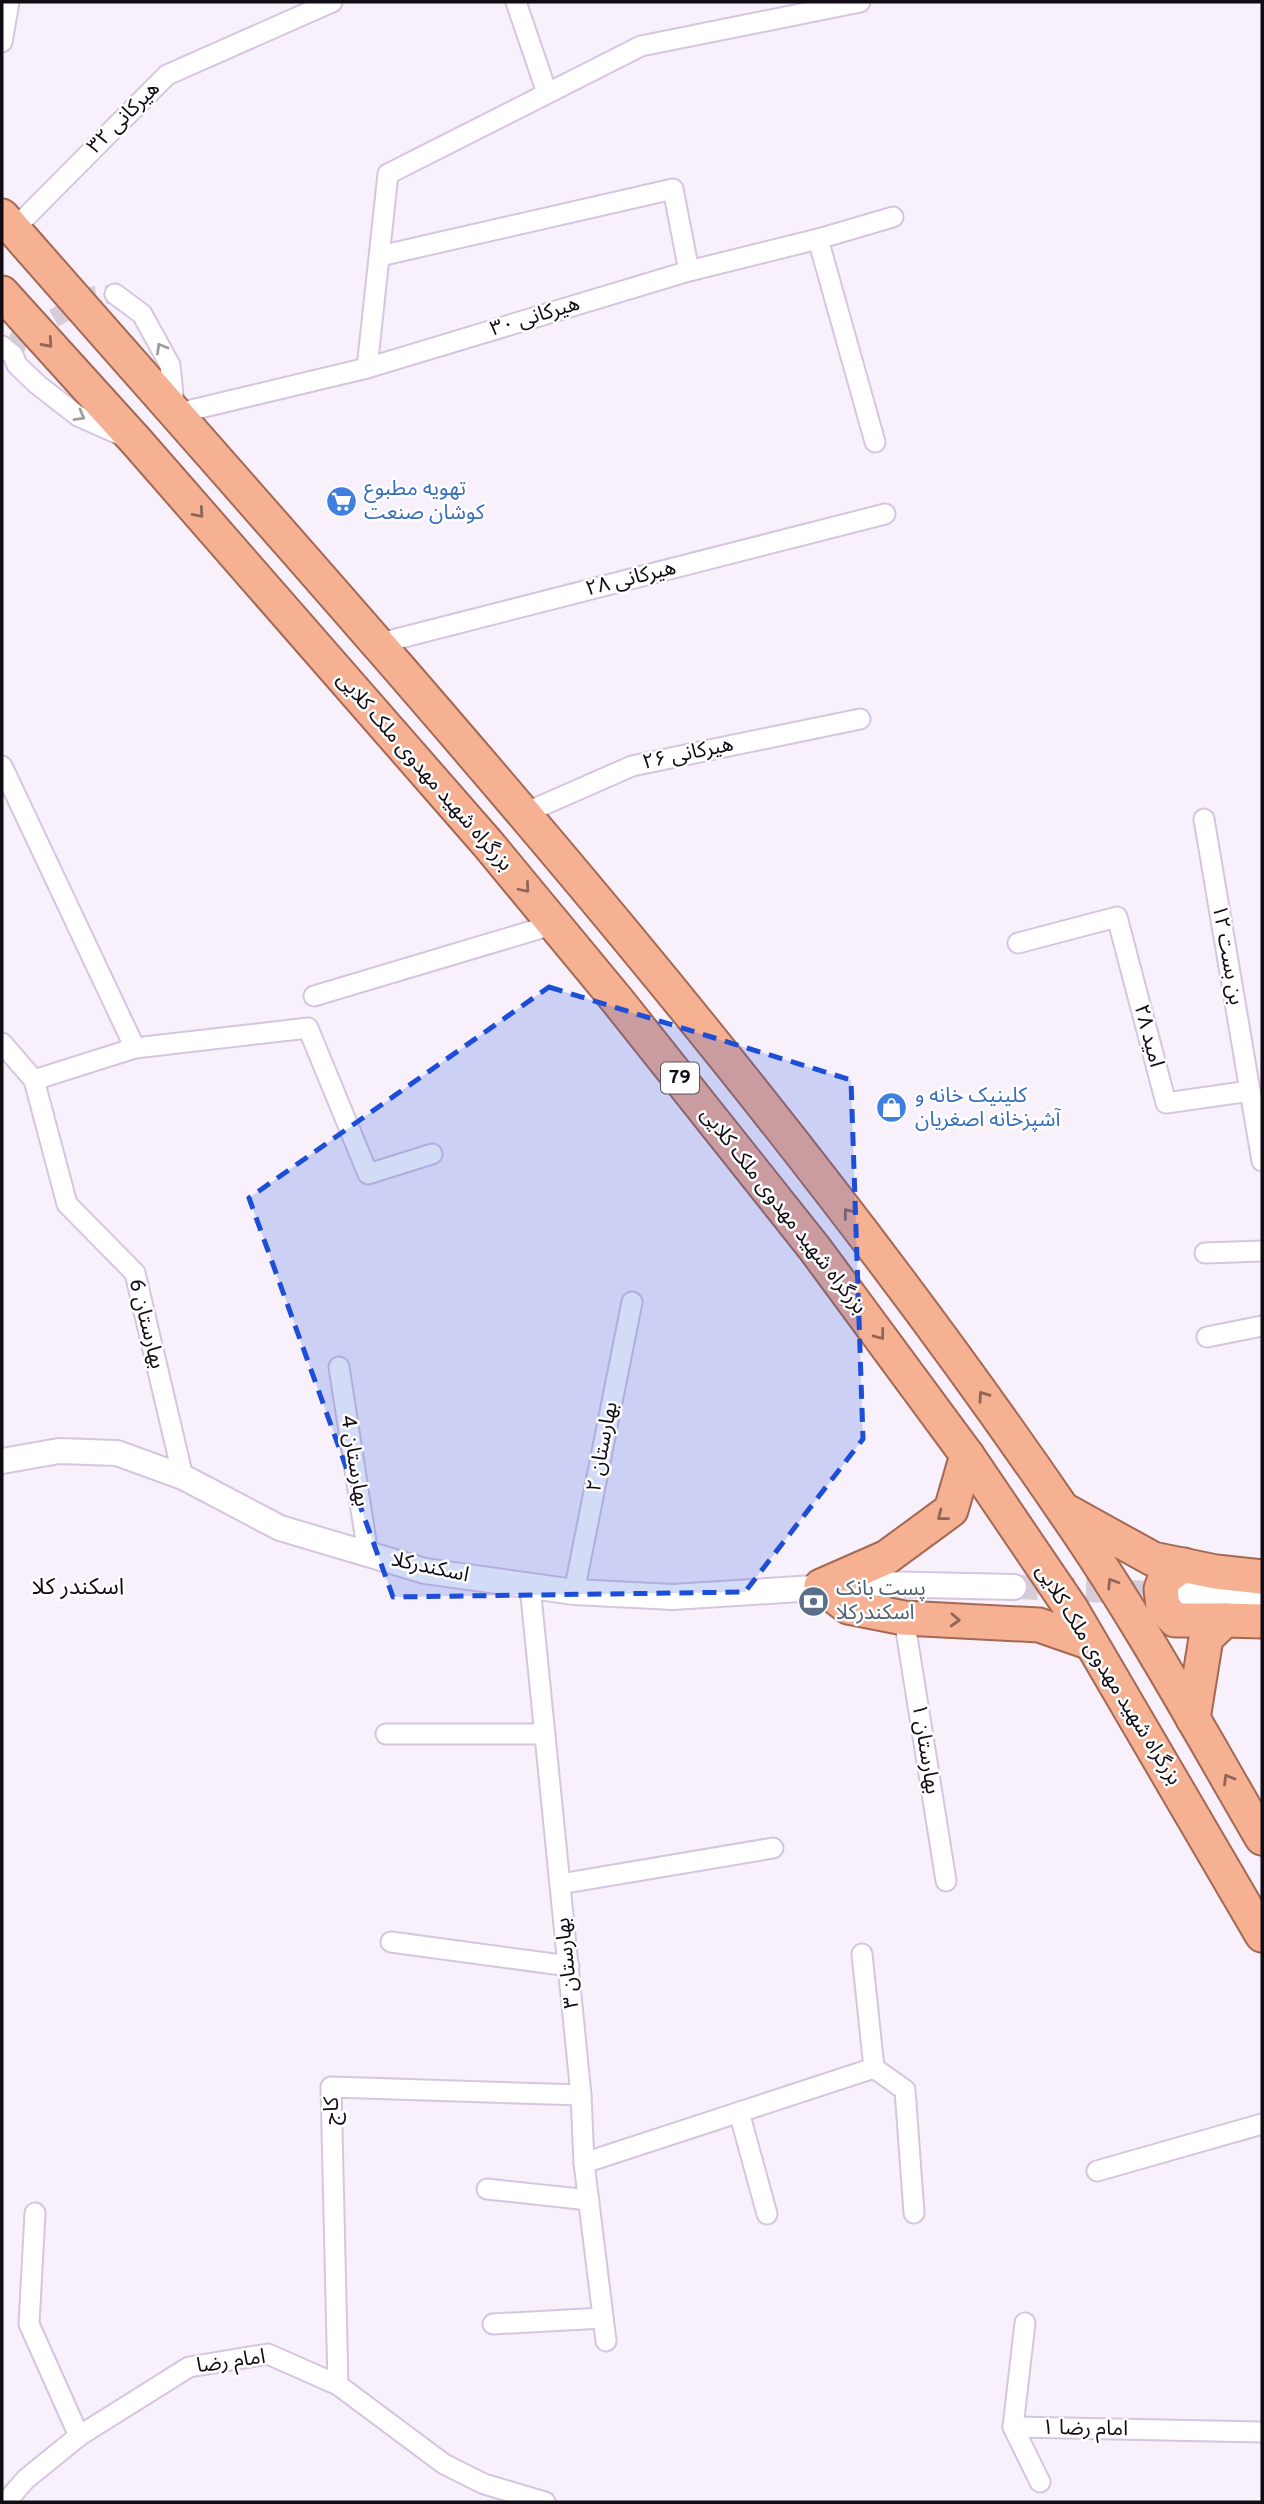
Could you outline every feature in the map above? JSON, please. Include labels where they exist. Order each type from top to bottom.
[{"type":"highway","name":"79","points":[[8,223],[525,813],[655,969],[853,1220],[940,1335],[1113,1584],[1262,1838]]},
{"type":"highway","name":"بزرگراه شهید مهدوی ملک کلایی","points":[[2,293],[137,442],[470,823],[687,1086],[798,1227],[967,1455],[1091,1643],[1262,1935]]},
{"type":"highway","points":[[967,1455],[951,1510],[887,1557],[821,1586],[848,1607],[904,1618],[1040,1625],[1091,1643]]},
{"type":"highway","points":[[1064,1510],[1153,1559],[1183,1580]]},
{"type":"highway","points":[[1262,1577],[1216,1572],[1183,1580],[1165,1578],[1161,1589],[1163,1607],[1175,1620],[1262,1621]]},
{"type":"highway","points":[[1193,1719],[1206,1638],[1224,1620]]},
{"type":"street","points":[[2,42],[9,2]]},
{"type":"street","name":"هیرکانی ۳۲","points":[[8,223],[167,75],[332,2]]},
{"type":"street","points":[[516,2],[547,93]]},
{"type":"street","points":[[367,368],[388,174],[641,46],[860,2]]},
{"type":"street","points":[[380,256],[673,189],[689,271]]},
{"type":"street","name":"هیرکانی ۳۰","points":[[175,414],[367,368],[689,271],[893,217]]},
{"type":"street","points":[[818,239],[875,442]]},
{"type":"street","points":[[115,294],[142,314],[170,365],[175,414]]},
{"type":"street","points":[[2,346],[38,385],[78,416],[137,442]]},
{"type":"street","name":"هیرکانی ۲۸","points":[[377,644],[885,514]]},
{"type":"street","name":"هیرکانی ۲۶","points":[[525,813],[632,766],[860,719]]},
{"type":"street","points":[[2,766],[135,1048]]},
{"type":"street","name":"بن بست ۱۲","points":[[1203,819],[1250,1091]]},
{"type":"street","name":"امید ۲۸","points":[[1018,943],[1116,917],[1166,1103],[1250,1091]]},
{"type":"street","points":[[314,996],[555,924]]},
{"type":"street","points":[[34,1080],[135,1048],[308,1028],[368,1174],[432,1154]]},
{"type":"street","name":"بهارستان 6","points":[[2,1043],[34,1080],[67,1203],[135,1273],[183,1477]]},
{"type":"street","points":[[1250,1091],[1262,1161]]},
{"type":"street","points":[[1205,1253],[1262,1251]]},
{"type":"street","name":"بهارستان ۲","points":[[574,1592],[632,1302]]},
{"type":"street","points":[[1207,1337],[1262,1326]]},
{"type":"street","name":"بهارستان 4","points":[[340,1367],[368,1554]]},
{"type":"street","name":"اسکندرکلا","points":[[2,1461],[59,1451],[117,1453],[183,1477],[280,1528],[425,1571],[574,1592],[673,1597],[878,1584],[1014,1587]]},
{"type":"street","points":[[1183,1580],[1262,1597]]},
{"type":"street","name":"بهارستان ۳","points":[[530,1586],[569,1966],[581,2095],[584,2163],[606,2341]]},
{"type":"street","name":"بهارستان ۱","points":[[904,1618],[946,1881]]},
{"type":"street","points":[[386,1734],[545,1734]]},
{"type":"street","points":[[560,1884],[773,1848]]},
{"type":"street","points":[[391,1941],[569,1966]]},
{"type":"street","points":[[862,1954],[874,2068],[905,2090],[914,2213]]},
{"type":"street","points":[[584,2163],[874,2068]]},
{"type":"street","name":"کاج","points":[[338,2385],[331,2087],[581,2095]]},
{"type":"street","points":[[739,2112],[767,2214]]},
{"type":"street","points":[[1097,2171],[1262,2124]]},
{"type":"street","points":[[487,2189],[589,2200]]},
{"type":"street","points":[[35,2213],[29,2323],[79,2436]]},
{"type":"street","points":[[492,2324],[603,2318]]},
{"type":"street","name":"امام رضا ۱","points":[[1025,2323],[1013,2427],[1262,2432]]},
{"type":"street","name":"امام رضا","points":[[6,2502],[26,2479],[79,2436],[189,2367],[268,2354],[338,2385],[444,2464],[484,2484],[545,2502]]},
{"type":"street","points":[[1013,2427],[1040,2482]]},
{"type":"highlighted area","points":[[549,987],[851,1080],[863,1439],[745,1592],[393,1597],[249,1198]]},
{"type":"tunnel","points":[[13,355],[19,338],[93,296],[115,294]]},
{"type":"tunnel","points":[[1014,1587],[1177,1594]]},
{"type":"place","name":"تهویه مطبوع کوشان صنعت","points":[[341,501]]},
{"type":"place","name":"کلینیک خانه و آشپزخانه اصغریان","points":[[892,1108]]},
{"type":"place","name":"پست بانک اسکندرکلا","points":[[813,1601]]},
{"type":"district","name":"اسکندر کلا","points":[[78,1588]]}]
